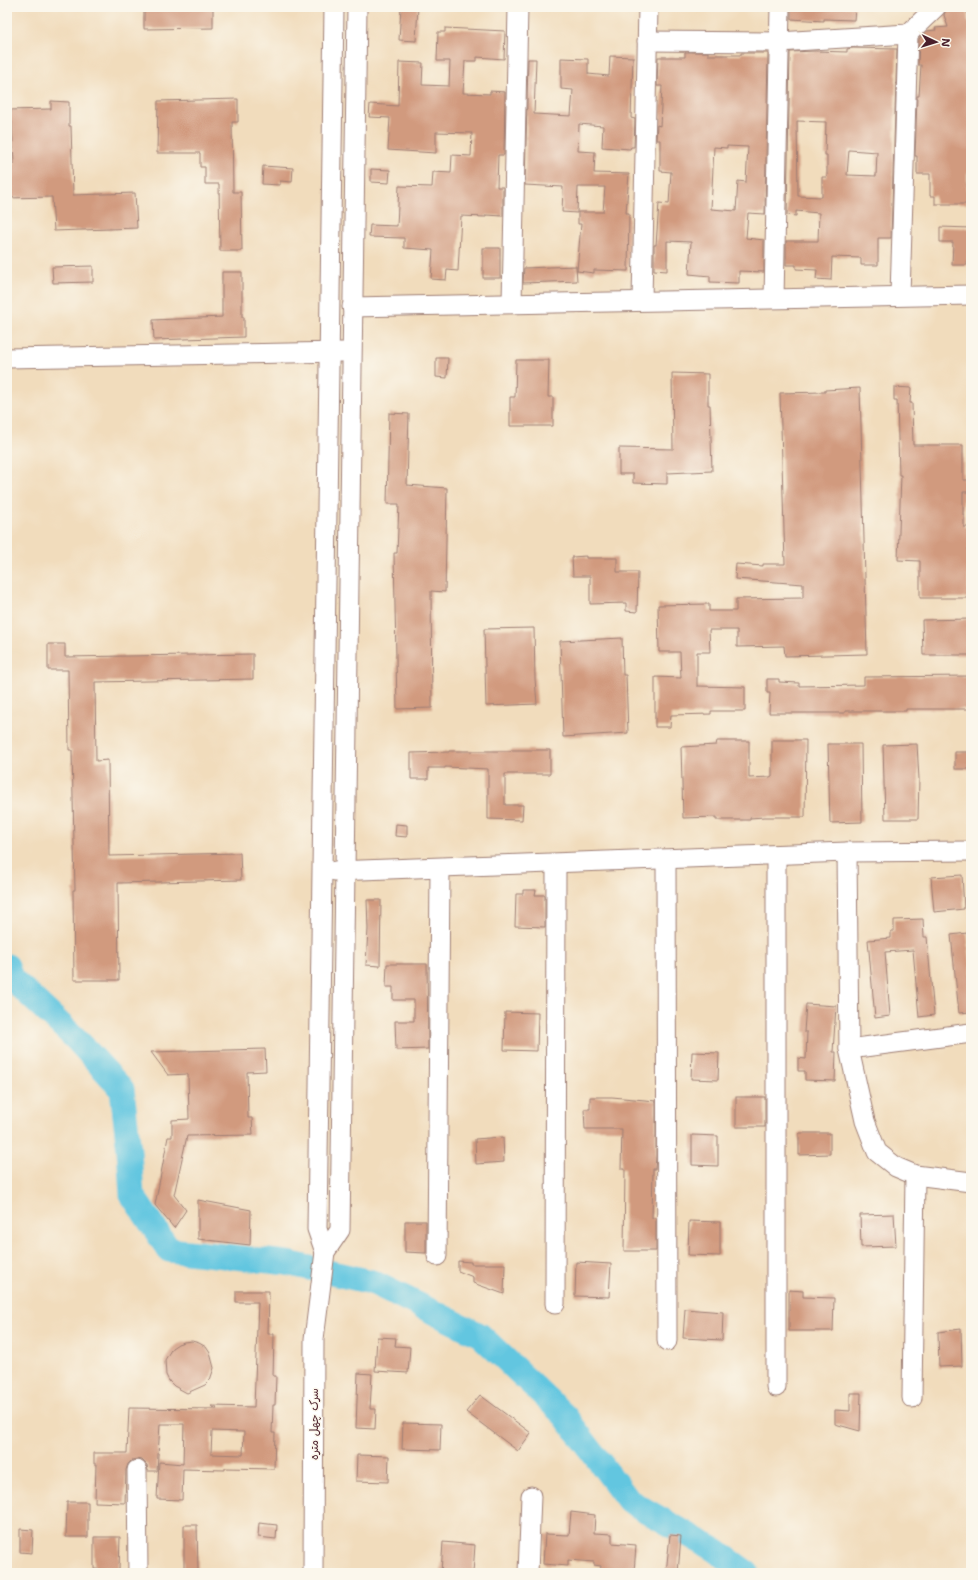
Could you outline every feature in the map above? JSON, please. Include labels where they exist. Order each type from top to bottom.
[{"type":"street","points":[[325,1252],[317,1229],[334,7]]},
{"type":"street","points":[[325,1252],[340,1230],[357,7]]},
{"type":"street","points":[[512,303],[518,7]]},
{"type":"street","points":[[642,300],[648,7]]},
{"type":"street","points":[[774,298],[780,7]]},
{"type":"street","points":[[647,41],[779,42],[908,34],[936,7]]},
{"type":"street","points":[[900,296],[908,34]]},
{"type":"street","points":[[352,307],[642,300],[971,295]]},
{"type":"street","points":[[7,358],[352,352]]},
{"type":"street","points":[[323,871],[556,864],[847,852],[971,850]]},
{"type":"street","points":[[847,852],[849,1049],[866,1121],[877,1152],[896,1167],[915,1175],[971,1182]]},
{"type":"street","points":[[776,856],[776,1387]]},
{"type":"street","points":[[666,860],[667,1341]]},
{"type":"street","points":[[555,1304],[556,864]]},
{"type":"street","points":[[437,1256],[440,868]]},
{"type":"street","points":[[849,1049],[971,1033]]},
{"type":"street","points":[[912,1398],[915,1175]]},
{"type":"street","name":"سرک چهل متره","points":[[313,1573],[314,1339],[325,1252]]},
{"type":"street","points":[[137,1470],[138,1573]]},
{"type":"street","points":[[528,1573],[531,1496]]},
{"type":"building","points":[[144,7],[213,7],[213,28],[144,29]]},
{"type":"building","points":[[401,7],[418,7],[416,41],[399,40]]},
{"type":"building","points":[[791,7],[855,7],[854,20],[824,19],[824,21],[791,19]]},
{"type":"building","points":[[947,7],[967,7],[968,22],[971,22],[971,171],[967,173],[967,204],[935,204],[935,196],[930,196],[930,174],[917,174],[917,156],[915,156],[917,96],[919,96],[921,65],[918,65],[919,39],[927,31],[936,30],[935,28],[948,27],[944,15]]},
{"type":"building","points":[[445,28],[505,31],[504,59],[477,57],[477,61],[465,61],[463,93],[490,94],[490,91],[505,92],[504,155],[498,155],[497,187],[503,187],[503,216],[461,216],[458,271],[447,270],[446,280],[431,279],[433,250],[404,248],[404,238],[369,237],[370,225],[397,226],[399,186],[432,187],[433,172],[451,173],[452,155],[471,156],[472,133],[436,132],[436,153],[388,150],[390,118],[369,117],[370,104],[398,106],[399,62],[423,63],[422,85],[449,86],[450,61],[437,61],[438,32],[445,32]]},
{"type":"building","points":[[847,49],[897,49],[891,238],[878,238],[878,265],[861,265],[861,258],[832,257],[831,280],[816,279],[817,270],[796,269],[796,265],[786,265],[786,241],[818,241],[819,213],[796,211],[796,216],[787,215],[790,52],[847,52]],"holes":[[[797,121],[826,122],[825,155],[827,155],[827,177],[822,177],[822,197],[798,196]],[[849,150],[877,152],[876,176],[847,175]]]},
{"type":"building","points":[[685,52],[708,52],[708,55],[768,53],[765,214],[748,213],[746,238],[764,240],[764,272],[739,271],[739,283],[710,282],[710,276],[689,274],[691,242],[667,241],[667,271],[654,270],[654,245],[656,245],[659,203],[669,204],[671,172],[660,171],[660,140],[656,140],[657,125],[660,126],[662,86],[657,86],[658,57],[685,57]],"holes":[[[714,147],[748,147],[746,182],[738,181],[736,211],[711,209]]]},
{"type":"building","points":[[610,56],[633,57],[631,118],[635,119],[634,147],[631,147],[630,149],[602,147],[603,126],[579,124],[578,151],[595,152],[594,173],[629,174],[626,213],[629,213],[628,271],[594,270],[594,273],[577,271],[581,224],[578,224],[578,212],[603,212],[605,187],[578,187],[577,213],[562,212],[563,187],[525,185],[528,59],[536,59],[534,114],[571,116],[573,90],[561,89],[561,58],[588,59],[588,74],[609,76]]},
{"type":"building","points":[[238,99],[238,122],[232,122],[233,192],[241,192],[242,251],[220,251],[219,184],[205,184],[205,167],[200,167],[200,153],[157,153],[158,101]]},
{"type":"building","points":[[51,101],[69,102],[73,195],[135,193],[137,228],[54,231],[52,197],[7,198],[7,165],[14,164],[12,122],[7,122],[7,110],[51,109]]},
{"type":"building","points":[[263,166],[293,168],[292,182],[280,181],[280,185],[262,184]]},
{"type":"building","points":[[371,169],[390,170],[389,183],[371,182]]},
{"type":"building","points":[[940,227],[971,228],[971,252],[968,252],[967,265],[952,265],[953,242],[940,242]]},
{"type":"building","points":[[483,248],[500,248],[500,278],[483,278]]},
{"type":"building","points":[[93,266],[93,282],[53,283],[52,267]]},
{"type":"building","points":[[576,266],[577,281],[523,283],[524,268]]},
{"type":"building","points":[[222,272],[242,272],[242,317],[244,317],[244,337],[154,340],[153,320],[222,317]]},
{"type":"building","points":[[436,358],[448,358],[447,378],[436,377]]},
{"type":"building","points":[[516,360],[549,360],[548,397],[553,397],[553,426],[510,426],[510,397],[515,397]]},
{"type":"building","points":[[672,373],[708,374],[708,405],[710,405],[712,471],[667,473],[667,484],[633,483],[633,474],[619,474],[619,448],[673,449]]},
{"type":"building","points":[[894,387],[911,388],[910,403],[912,403],[913,445],[963,445],[963,480],[971,480],[971,492],[963,492],[964,527],[971,527],[971,548],[968,548],[968,598],[920,598],[920,561],[898,560],[901,475],[899,475],[897,400],[894,400]]},
{"type":"building","points":[[860,388],[867,654],[785,656],[784,646],[737,647],[737,630],[709,630],[710,652],[697,652],[697,686],[745,687],[745,711],[711,711],[711,714],[671,715],[670,727],[655,727],[655,677],[681,678],[680,652],[659,652],[658,605],[709,604],[709,611],[736,611],[736,599],[803,598],[803,584],[735,579],[736,564],[763,566],[763,564],[785,564],[780,393],[825,392],[825,390]]},
{"type":"building","points":[[389,413],[409,414],[407,485],[447,488],[445,592],[431,591],[432,708],[397,709],[394,553],[397,553],[399,504],[387,504]]},
{"type":"building","points":[[586,556],[586,558],[617,558],[617,572],[638,572],[637,612],[626,611],[626,603],[590,604],[590,576],[573,576],[572,557]]},
{"type":"building","points":[[970,619],[970,655],[923,655],[922,620]]},
{"type":"building","points":[[534,628],[537,704],[486,706],[484,629]]},
{"type":"building","points":[[622,638],[623,675],[626,675],[628,733],[563,737],[560,641]]},
{"type":"building","points":[[48,644],[65,644],[65,657],[253,654],[253,679],[95,682],[96,761],[108,760],[109,856],[240,853],[241,880],[118,883],[119,980],[74,980],[73,890],[75,890],[72,750],[69,750],[68,670],[48,670]]},
{"type":"building","points":[[971,676],[971,709],[906,709],[906,711],[845,711],[845,713],[769,713],[770,693],[767,693],[767,679],[779,679],[779,682],[799,683],[799,686],[864,685],[864,677]]},
{"type":"building","points":[[772,740],[806,740],[805,817],[764,817],[750,818],[750,820],[716,820],[716,817],[683,818],[681,747],[716,745],[717,741],[749,741],[749,778],[770,777],[772,776]]},
{"type":"building","points":[[828,744],[861,744],[862,822],[830,823]]},
{"type":"building","points":[[917,744],[919,779],[918,819],[885,819],[883,745]]},
{"type":"building","points":[[550,750],[550,774],[505,774],[505,805],[523,805],[522,820],[488,819],[488,769],[445,767],[428,768],[428,779],[411,779],[411,753]]},
{"type":"building","points":[[955,752],[971,752],[971,769],[955,769]]},
{"type":"building","points":[[396,824],[407,825],[407,837],[395,836]]},
{"type":"building","points":[[962,875],[964,909],[934,912],[931,877]]},
{"type":"building","points":[[523,890],[536,890],[535,895],[545,895],[545,927],[515,926],[516,894],[523,894]]},
{"type":"building","points":[[367,900],[381,900],[380,966],[366,965],[368,929]]},
{"type":"building","points":[[923,919],[924,937],[927,937],[934,1015],[919,1017],[913,950],[885,952],[890,1016],[875,1018],[868,940],[891,938],[891,931],[894,931],[894,920]]},
{"type":"building","points":[[967,933],[971,968],[971,1012],[959,1013],[951,935]]},
{"type":"building","points":[[387,964],[427,964],[428,1049],[396,1050],[395,1021],[414,1021],[414,1000],[393,1000],[393,987],[386,987]]},
{"type":"building","points":[[806,1004],[836,1006],[833,1052],[836,1052],[835,1081],[805,1080],[805,1071],[798,1071],[798,1058],[806,1059],[807,1032],[804,1032]]},
{"type":"building","points":[[505,1012],[538,1013],[537,1051],[504,1050]]},
{"type":"building","points":[[265,1049],[266,1071],[247,1072],[248,1118],[252,1118],[253,1135],[187,1136],[174,1195],[186,1210],[174,1228],[155,1205],[168,1137],[172,1137],[172,1120],[189,1119],[188,1074],[168,1075],[151,1052]]},
{"type":"building","points":[[692,1052],[719,1053],[718,1080],[691,1079]]},
{"type":"building","points":[[590,1097],[612,1097],[656,1101],[656,1157],[655,1169],[653,1169],[652,1218],[656,1218],[656,1251],[624,1251],[625,1169],[621,1169],[622,1129],[585,1129],[584,1109],[590,1109]]},
{"type":"building","points":[[736,1097],[765,1097],[765,1127],[736,1127]]},
{"type":"building","points":[[799,1133],[830,1133],[830,1154],[799,1155]]},
{"type":"building","points":[[692,1135],[718,1136],[718,1166],[692,1165]]},
{"type":"building","points":[[503,1137],[504,1162],[476,1164],[475,1139]]},
{"type":"building","points":[[198,1200],[251,1210],[250,1245],[198,1239]]},
{"type":"building","points":[[894,1214],[896,1246],[861,1247],[860,1215]]},
{"type":"building","points":[[405,1221],[426,1221],[426,1253],[405,1252]]},
{"type":"building","points":[[689,1221],[720,1222],[720,1256],[688,1255]]},
{"type":"building","points":[[458,1261],[471,1262],[471,1264],[505,1264],[504,1294],[473,1283],[473,1277],[458,1271]]},
{"type":"building","points":[[576,1262],[611,1264],[609,1297],[575,1296]]},
{"type":"building","points":[[789,1290],[803,1291],[803,1297],[834,1298],[833,1331],[789,1331]]},
{"type":"building","points":[[236,1291],[269,1291],[268,1334],[274,1334],[273,1376],[276,1376],[272,1433],[275,1433],[274,1469],[183,1469],[182,1500],[157,1499],[159,1462],[183,1464],[184,1424],[160,1424],[157,1471],[148,1471],[147,1465],[142,1460],[132,1460],[128,1464],[126,1470],[125,1503],[95,1502],[96,1464],[94,1464],[94,1453],[127,1453],[129,1408],[217,1409],[211,1406],[254,1407],[258,1302],[236,1302]],"holes":[[[212,1431],[244,1432],[243,1455],[211,1454]]]},
{"type":"building","points":[[685,1309],[723,1312],[722,1340],[683,1338]]},
{"type":"building","points":[[961,1329],[962,1366],[939,1367],[938,1332]]},
{"type":"building","points":[[377,1337],[396,1338],[395,1346],[410,1347],[408,1373],[375,1371]]},
{"type":"building","points":[[192,1341],[206,1347],[210,1353],[214,1368],[210,1380],[205,1385],[187,1393],[174,1386],[169,1381],[166,1375],[165,1360],[172,1348],[178,1344]]},
{"type":"building","points":[[358,1373],[372,1374],[370,1409],[376,1409],[375,1429],[356,1428]]},
{"type":"building","points":[[850,1393],[861,1393],[860,1431],[835,1424],[835,1410],[850,1411]]},
{"type":"building","points":[[480,1395],[531,1433],[518,1451],[466,1412]]},
{"type":"building","points":[[403,1423],[441,1424],[440,1450],[402,1449]]},
{"type":"building","points":[[357,1455],[389,1456],[388,1482],[356,1481]]},
{"type":"building","points":[[67,1502],[88,1502],[88,1537],[66,1537]]},
{"type":"building","points":[[571,1512],[595,1515],[594,1533],[612,1534],[612,1543],[636,1545],[634,1573],[600,1573],[601,1566],[594,1565],[594,1562],[568,1560],[568,1566],[543,1564],[545,1534],[569,1535]]},
{"type":"building","points":[[259,1523],[277,1525],[276,1539],[258,1537]]},
{"type":"building","points":[[184,1525],[197,1525],[198,1573],[184,1573]]},
{"type":"building","points":[[20,1529],[33,1530],[32,1553],[20,1552]]},
{"type":"building","points":[[670,1535],[681,1536],[678,1573],[666,1573]]},
{"type":"building","points":[[94,1537],[120,1537],[119,1570],[94,1569]]},
{"type":"building","points":[[443,1542],[475,1545],[473,1573],[441,1573]]},
{"type":"waterway","points":[[7,966],[11,978],[76,1039],[122,1089],[132,1195],[169,1250],[287,1263],[372,1282],[480,1335],[565,1416],[629,1501],[715,1550],[747,1573]]}]
